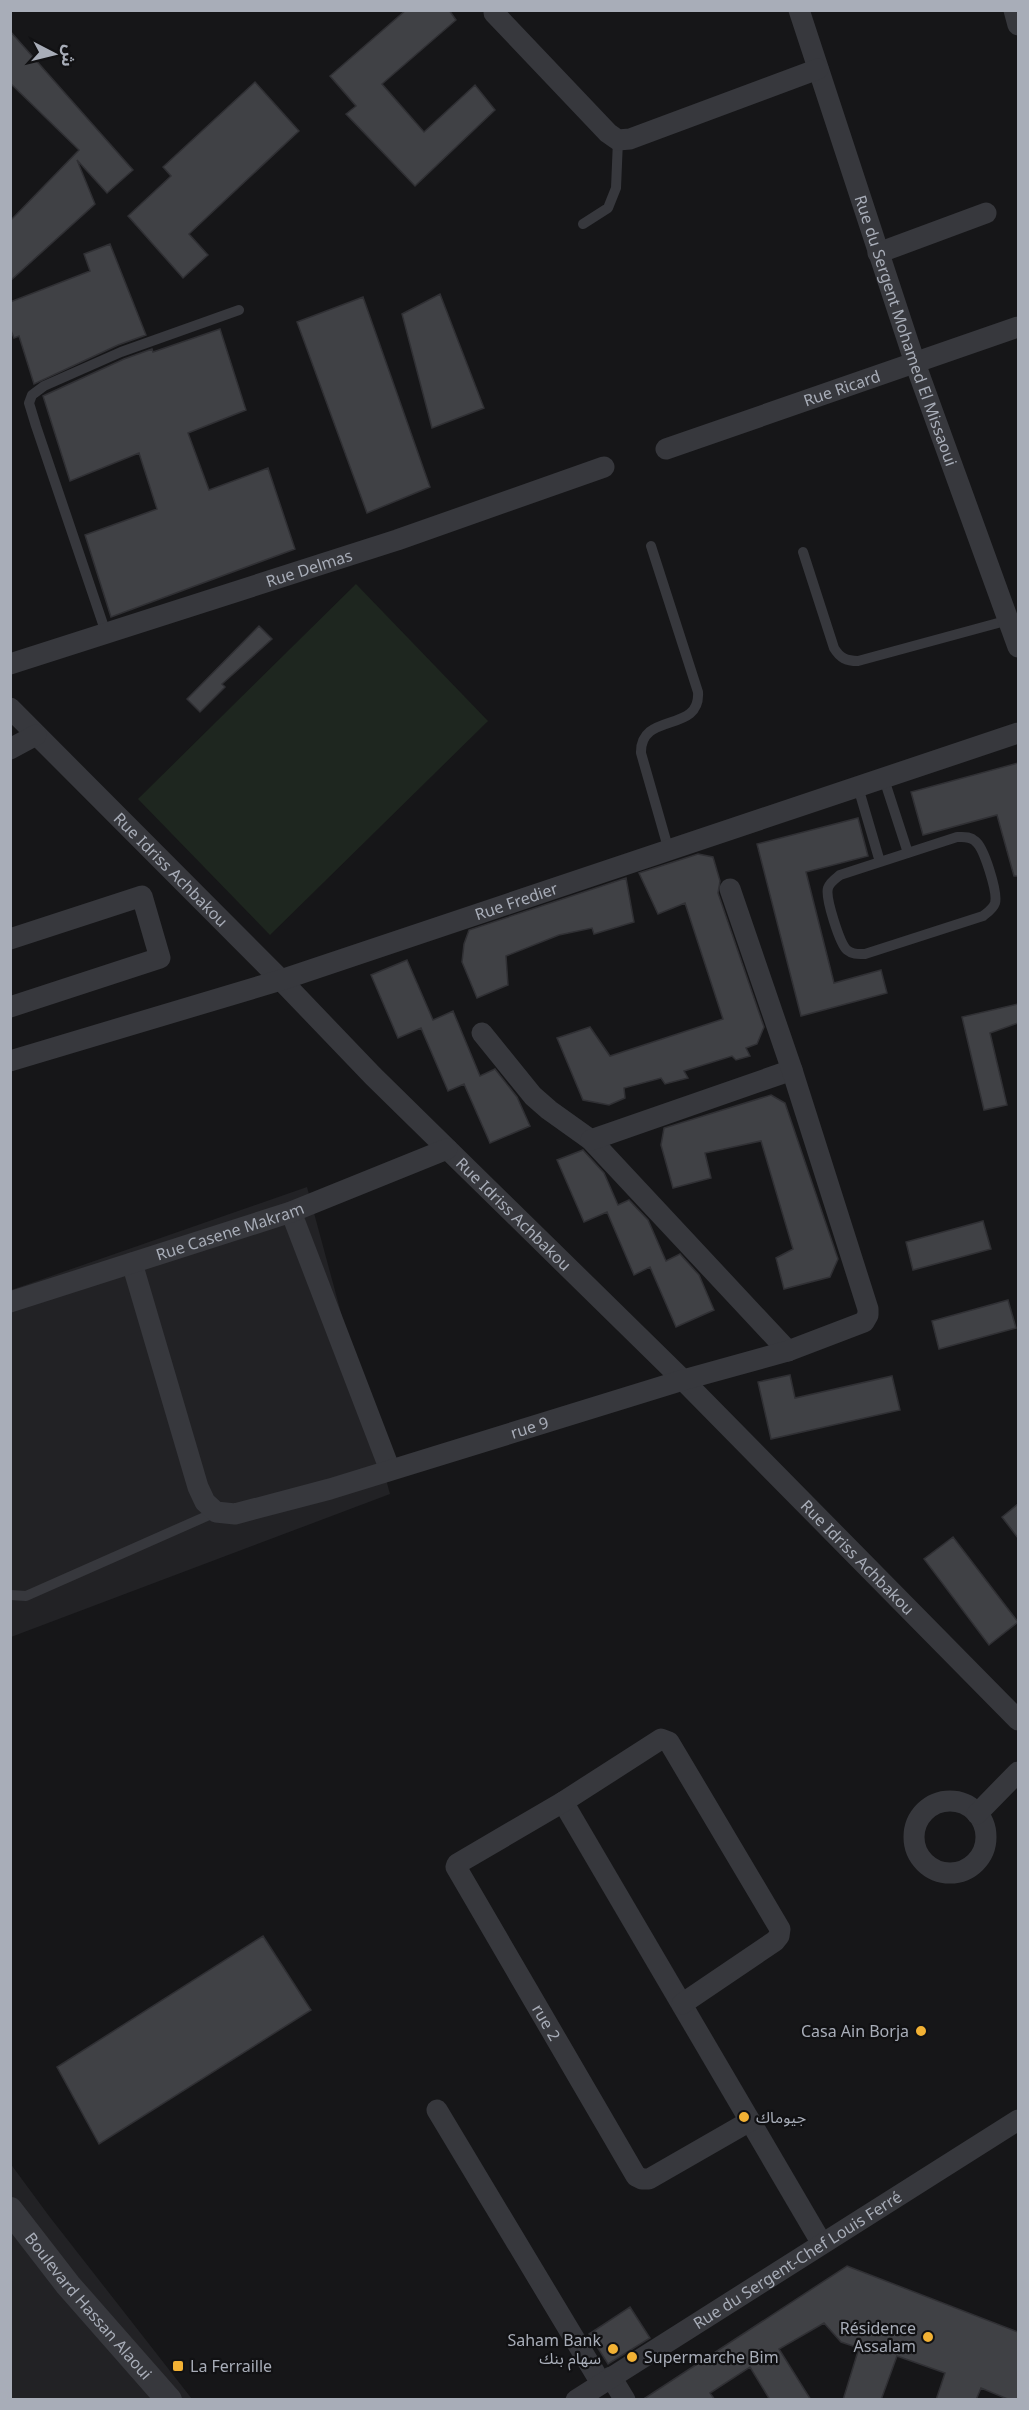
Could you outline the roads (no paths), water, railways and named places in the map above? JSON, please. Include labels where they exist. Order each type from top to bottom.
[{"type":"street","name":"Rue du Sergent Mohamed El Missaoui","points":[[799,10],[915,363],[1018,647]]},
{"type":"street","points":[[1014,10],[1018,25]]},
{"type":"street","points":[[494,13],[608,134],[618,140],[630,139],[818,69]]},
{"type":"street","points":[[879,254],[986,213]]},
{"type":"street","name":"Rue Ricard","points":[[666,449],[1018,327]]},
{"type":"street","name":"Rue Delmas","points":[[10,664],[397,540],[604,467]]},
{"type":"street","name":"Rue Idriss Achbakou","points":[[10,708],[281,980],[373,1076],[683,1380],[1018,1720]]},
{"type":"street","name":"Rue Fredier","points":[[10,1061],[281,980],[1018,733]]},
{"type":"street","points":[[10,749],[36,735]]},
{"type":"street","points":[[591,1140],[792,1070],[730,889]]},
{"type":"street","points":[[10,939],[142,896],[160,958],[10,1007]]},
{"type":"street","points":[[482,1033],[533,1096],[591,1140],[788,1351]]},
{"type":"street","name":"rue 9","points":[[216,1512],[235,1514],[390,1470],[683,1380],[788,1351],[864,1322],[868,1309],[792,1070]]},
{"type":"street","name":"Rue Casene Makram","points":[[10,1302],[291,1212],[447,1149]]},
{"type":"street","points":[[291,1212],[390,1470]]},
{"type":"street","points":[[132,1263],[198,1487],[205,1502],[216,1512]]},
{"type":"street","points":[[682,2004],[775,1941],[780,1929],[665,1739],[661,1739],[563,1802],[821,2242]]},
{"type":"street","points":[[977,1814],[1018,1772]]},
{"type":"street","name":"rue 2","points":[[563,1802],[457,1864],[457,1871],[636,2176],[649,2179],[750,2121]]},
{"type":"street","points":[[437,2110],[606,2380],[625,2400]]},
{"type":"street","name":"Rue du Sergent-Chef Louis Ferré","points":[[576,2400],[821,2242],[1018,2120]]},
{"type":"street","name":"Boulevard Hassan Alaoui","points":[[10,2210],[68,2284],[169,2400]]},
{"type":"lane","points":[[583,224],[608,208],[616,188],[618,140]]},
{"type":"lane","points":[[106,633],[36,426],[29,403],[32,395],[44,386],[121,352],[239,310]]},
{"type":"lane","points":[[651,546],[698,692],[699,702],[695,711],[687,716],[653,729],[645,735],[641,744],[641,753],[669,851]]},
{"type":"lane","points":[[803,552],[834,648],[839,656],[848,661],[858,661],[1009,620]]},
{"type":"lane","points":[[884,778],[908,853]]},
{"type":"lane","points":[[858,787],[880,862]]},
{"type":"lane","points":[[957,837],[967,837],[976,841],[982,850],[995,891],[996,901],[991,910],[983,916],[866,954],[855,954],[847,950],[841,941],[828,900],[827,890],[832,880],[840,875],[908,853],[957,837]]},
{"type":"lane","points":[[10,1595],[26,1596],[216,1512]]},
{"type":"place","name":"Casa Ain Borja","points":[[921,2031]]},
{"type":"place","name":"جيوماك","points":[[744,2117]]},
{"type":"place","name":"Résidence Assalam","points":[[928,2337]]},
{"type":"place","name":"Saham Bank سهام بنك","points":[[613,2349]]},
{"type":"place","name":"Supermarche Bim","points":[[632,2357]]},
{"type":"place","name":"La Ferraille","points":[[178,2366]]}]
